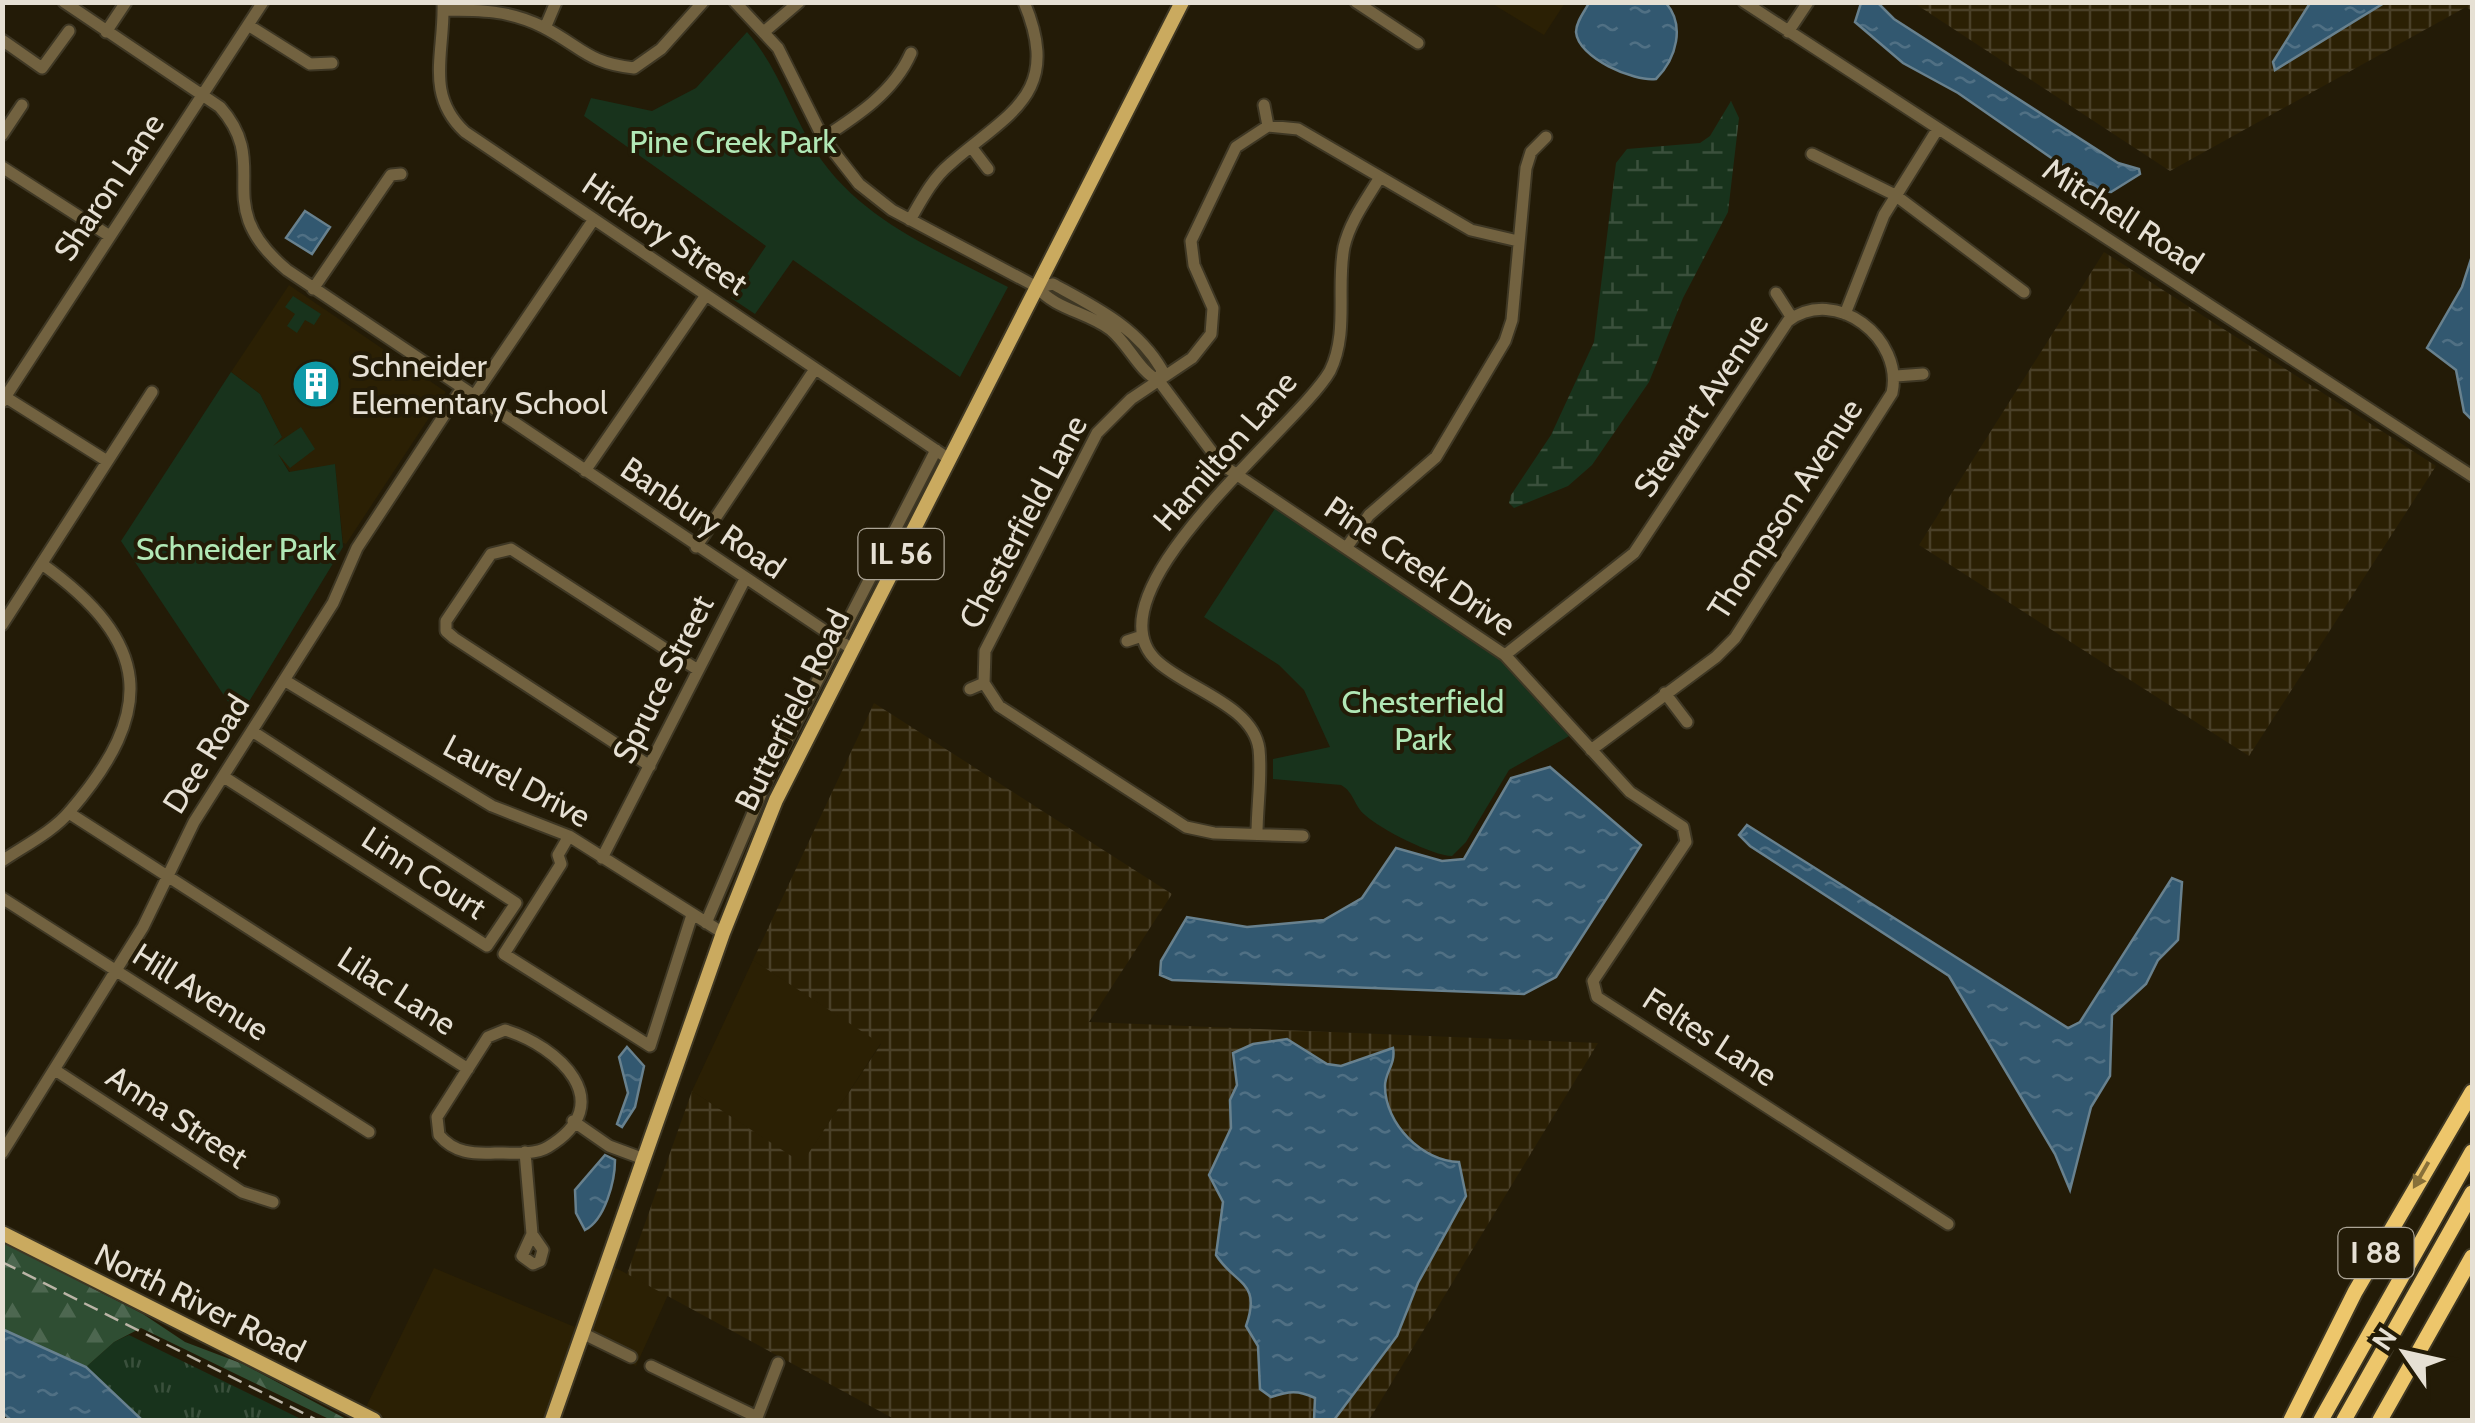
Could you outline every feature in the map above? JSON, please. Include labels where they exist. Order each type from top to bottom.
[{"type":"highway","name":"I 88","points":[[2292,1420],[2355,1292],[2472,1092]]},
{"type":"highway","name":"I 88","points":[[2321,1420],[2472,1152]]},
{"type":"highway","name":"I 88","points":[[2344,1420],[2472,1193]]},
{"type":"highway","name":"I 88","points":[[2380,1420],[2472,1257]]},
{"type":"main road","name":"Butterfield Road","points":[[552,1420],[724,933],[776,800],[1182,2]]},
{"type":"main road","name":"North River Road","points":[[2,1234],[374,1420]]},
{"type":"street","name":"Banbury Road","points":[[64,2],[203,96],[233,122],[240,140],[242,200],[250,232],[263,250],[313,289],[852,649]]},
{"type":"street","points":[[106,32],[126,2]]},
{"type":"street","name":"Sharon Lane","points":[[4,398],[263,2]]},
{"type":"street","points":[[545,28],[556,2]]},
{"type":"street","points":[[443,6],[492,10],[545,28],[599,64],[634,68],[661,49],[703,2]]},
{"type":"street","name":"Pine Creek Drive","points":[[735,2],[765,32],[788,65],[823,138],[859,184],[910,220],[1037,287],[1053,284],[1114,318],[1154,355],[1162,370],[1159,381],[1208,450],[1235,475],[1505,655],[1630,792],[1683,827],[1686,842]]},
{"type":"street","points":[[765,32],[799,2]]},
{"type":"street","points":[[910,220],[948,166],[1005,123],[1024,101],[1037,53],[1024,2]]},
{"type":"street","points":[[1356,2],[1418,43]]},
{"type":"street","name":"Mitchell Road","points":[[1744,2],[2472,476]]},
{"type":"street","points":[[1788,32],[1808,2]]},
{"type":"street","name":"Hickory Street","points":[[443,6],[438,90],[452,120],[950,459]]},
{"type":"street","points":[[248,25],[310,64],[332,63]]},
{"type":"street","points":[[2,40],[42,68],[68,31]]},
{"type":"street","points":[[823,138],[864,112],[903,72],[911,53]]},
{"type":"street","points":[[2,135],[22,105]]},
{"type":"street","points":[[1264,105],[1268,126],[1298,129],[1471,230],[1518,241]]},
{"type":"street","name":"Chesterfield Lane","points":[[1268,126],[1236,146],[1194,230],[1192,255],[1213,308],[1210,334],[1192,358],[1108,419],[1085,453],[984,651],[984,683],[999,706],[1178,823],[1214,833],[1302,836]]},
{"type":"street","points":[[1845,314],[1895,195],[1937,130]]},
{"type":"street","points":[[1346,547],[1369,515],[1436,457],[1480,390],[1510,330],[1526,168],[1530,152],[1546,137]]},
{"type":"street","points":[[972,148],[988,170]]},
{"type":"street","points":[[1812,154],[1895,195],[2024,292]]},
{"type":"street","points":[[2,167],[108,235]]},
{"type":"street","points":[[313,289],[384,184],[392,175],[401,174]]},
{"type":"street","name":"Hamilton Lane","points":[[1142,636],[1146,602],[1174,549],[1235,475],[1330,372],[1340,336],[1348,234],[1380,177]]},
{"type":"street","name":"Dee Road","points":[[2,1153],[116,972],[194,822],[333,602],[357,548],[594,219]]},
{"type":"street","points":[[1776,293],[1792,318]]},
{"type":"street","points":[[585,471],[706,295]]},
{"type":"street","name":"Stewart Avenue","points":[[1505,655],[1634,553],[1778,332],[1792,318],[1818,309],[1845,314]]},
{"type":"street","name":"Thompson Avenue","points":[[1591,750],[1716,657],[1735,638],[1884,408],[1896,376],[1884,343],[1845,314]]},
{"type":"street","name":"Spruce Street","points":[[696,546],[815,369]]},
{"type":"street","points":[[1896,376],[1923,374]]},
{"type":"street","points":[[2,626],[152,392]]},
{"type":"street","points":[[4,398],[108,460]]},
{"type":"street","points":[[706,923],[757,800],[936,450]]},
{"type":"street","points":[[650,766],[454,638],[445,629],[446,621],[488,558],[506,548],[698,670]]},
{"type":"street","points":[[2,861],[69,813],[122,733],[132,706],[133,683],[128,664],[97,612],[42,564]]},
{"type":"street","name":"Spruce Street","points":[[602,858],[745,579]]},
{"type":"street","points":[[1127,641],[1142,636],[1157,662],[1231,711],[1253,732],[1259,760],[1257,834]]},
{"type":"street","name":"Laurel Drive","points":[[284,680],[492,806],[568,836],[724,933]]},
{"type":"street","points":[[970,689],[984,683]]},
{"type":"street","points":[[1666,693],[1687,722]]},
{"type":"street","name":"Linn Court","points":[[224,777],[486,946],[516,902],[252,731]]},
{"type":"street","name":"Lilac Lane","points":[[69,813],[468,1069],[488,1037],[504,1030],[522,1035],[572,1070],[580,1086],[581,1106],[573,1121]]},
{"type":"street","points":[[568,836],[558,855],[561,864],[504,954],[650,1046],[692,915]]},
{"type":"street","name":"Feltes Lane","points":[[1686,842],[1593,981],[1597,997],[1948,1224]]},
{"type":"street","name":"Hill Avenue","points":[[2,898],[370,1132]]},
{"type":"street","points":[[468,1069],[436,1117],[439,1135],[464,1152],[546,1149],[573,1121],[609,1146],[644,1159]]},
{"type":"street","name":"Anna Street","points":[[55,1070],[242,1192],[272,1202]]},
{"type":"street","points":[[525,1152],[532,1234]]},
{"type":"street","points":[[582,1333],[631,1357]]},
{"type":"street","points":[[651,1366],[757,1419],[778,1363]]},
{"type":"shaded area","points":[[1565,2],[1544,35],[1491,3]]},
{"type":"shaded area","points":[[2472,2],[2472,11],[2466,7],[2170,171],[1914,3]]},
{"type":"shaded area","points":[[2104,252],[2436,466],[2249,756],[1919,545]]},
{"type":"shaded area","points":[[289,285],[446,392],[346,544],[335,465],[290,472],[272,446],[282,437],[260,394],[231,372]]},
{"type":"shaded area","points":[[874,703],[1172,894],[1089,1022],[1598,1043],[1369,1420],[896,1420],[627,1274],[692,1091],[802,1163],[881,1044],[753,960]]},
{"type":"shaded area","points":[[753,960],[881,1043],[802,1164],[692,1091]]},
{"type":"shaded area","points":[[610,1265],[668,1295],[636,1366],[585,1342]]},
{"type":"shaded area","points":[[434,1268],[575,1327],[544,1420],[389,1420],[365,1409]]},
{"type":"green space","name":"Pine Creek Park","points":[[747,32],[768,60],[816,152],[855,197],[902,232],[1008,287],[960,377],[793,260],[755,314],[731,298],[766,246],[584,116],[591,98],[652,111],[696,88]]},
{"type":"green space","points":[[1731,101],[1739,118],[1728,212],[1683,298],[1649,382],[1592,465],[1568,486],[1514,508],[1509,503],[1511,495],[1551,435],[1594,342],[1616,163],[1627,149],[1700,143],[1710,136]]},
{"type":"green space","points":[[293,296],[321,314],[314,325],[305,320],[297,333],[287,326],[295,314],[285,307]]},
{"type":"green space","name":"Schneider Park","points":[[231,372],[260,394],[282,437],[273,446],[301,427],[315,449],[290,468],[278,454],[289,472],[335,464],[343,547],[239,718],[121,541]]},
{"type":"green space","name":"Chesterfield Park","points":[[1276,507],[1504,661],[1571,735],[1509,770],[1466,842],[1452,856],[1420,847],[1372,821],[1341,785],[1273,779],[1273,759],[1330,747],[1304,690],[1279,665],[1204,617]]},
{"type":"green space","points":[[2,1242],[143,1314],[185,1342],[243,1364],[348,1420],[331,1420],[141,1328],[114,1342],[86,1367],[3,1329]]},
{"type":"green space","points":[[129,1335],[303,1420],[142,1420],[86,1367],[114,1342]]},
{"type":"water","points":[[1589,3],[1666,3],[1675,21],[1676,41],[1669,61],[1656,79],[1635,77],[1608,66],[1579,42],[1576,28]]},
{"type":"water","points":[[1861,3],[1878,3],[1894,19],[2118,163],[2139,169],[2140,174],[2111,192],[2099,191],[1958,93],[1903,63],[1855,22]]},
{"type":"water","points":[[2310,3],[2384,3],[2275,70],[2273,62]]},
{"type":"water","points":[[305,211],[330,227],[312,254],[286,238]]},
{"type":"water","points":[[2472,256],[2472,420],[2464,412],[2456,370],[2427,348],[2462,287]]},
{"type":"water","points":[[1550,767],[1641,845],[1556,977],[1524,994],[1172,980],[1160,975],[1161,961],[1187,917],[1247,927],[1324,920],[1362,898],[1396,848],[1442,861],[1464,859],[1511,778]]},
{"type":"water","points":[[1747,825],[2068,1028],[2080,1022],[2172,878],[2182,882],[2178,940],[2158,960],[2146,984],[2112,1015],[2110,1076],[2091,1107],[2070,1190],[2055,1154],[1949,976],[1750,846],[1739,835]]},
{"type":"water","points":[[1287,1039],[1327,1064],[1341,1066],[1393,1048],[1385,1086],[1391,1114],[1419,1148],[1459,1162],[1466,1196],[1418,1283],[1397,1336],[1334,1420],[1314,1420],[1315,1398],[1309,1395],[1293,1392],[1271,1397],[1260,1389],[1258,1346],[1246,1326],[1249,1292],[1216,1255],[1223,1202],[1209,1175],[1231,1128],[1230,1100],[1237,1085],[1233,1053],[1253,1044]]},
{"type":"water","points":[[627,1047],[644,1066],[635,1107],[622,1127],[617,1124],[628,1093],[619,1057]]},
{"type":"water","points":[[605,1155],[615,1160],[611,1189],[598,1218],[585,1230],[576,1213],[575,1190]]},
{"type":"water","points":[[2,1329],[86,1367],[142,1420],[11,1420],[3,1413]]},
{"type":"railway","points":[[2,1262],[317,1420]]},
{"type":"place","name":"Schneider Elementary School","points":[[316,384]]}]
